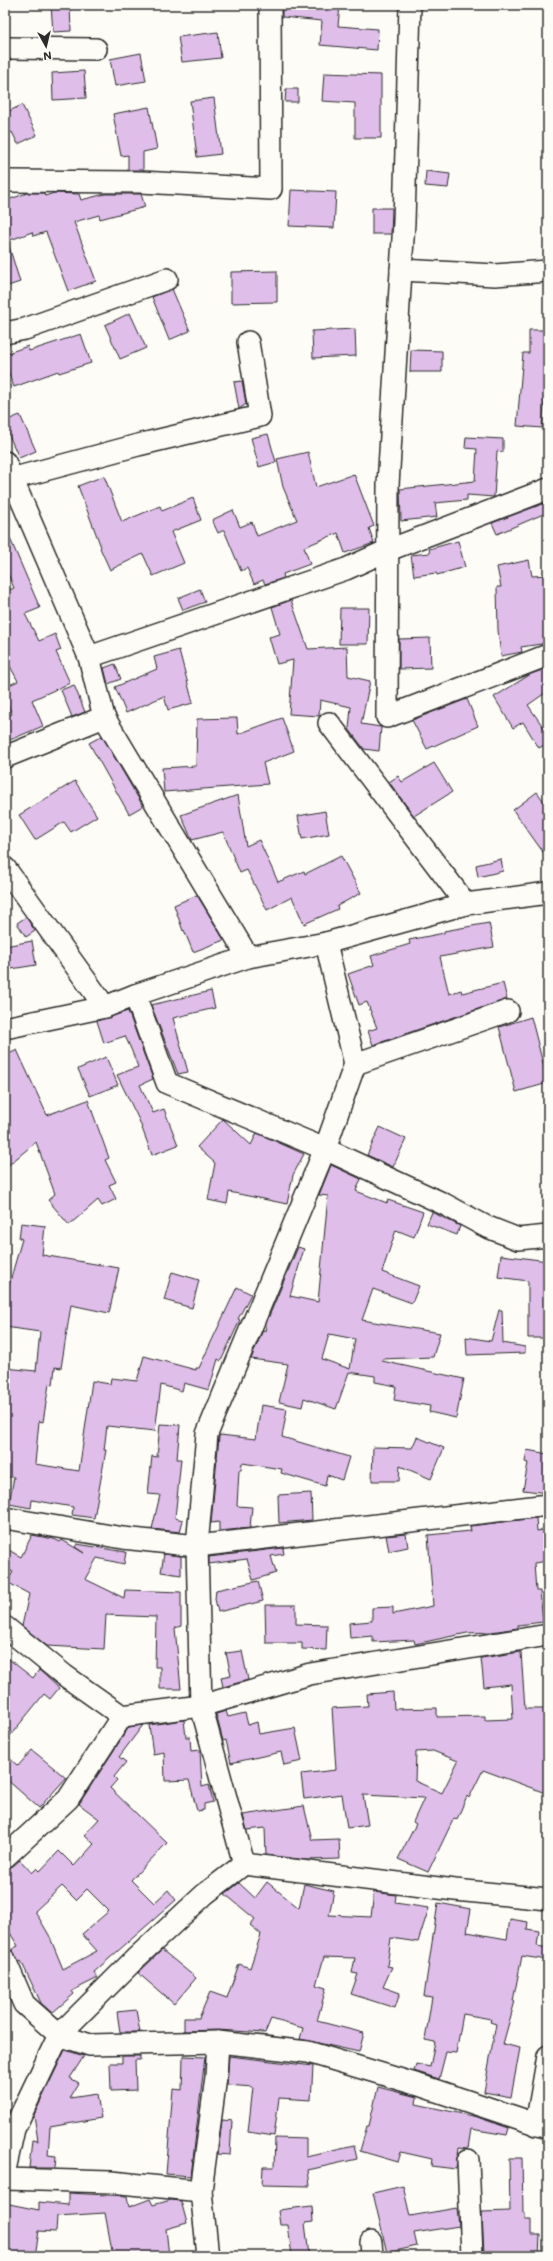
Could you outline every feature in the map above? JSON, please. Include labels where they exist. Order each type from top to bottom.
[{"type":"street","points":[[5,181],[141,182],[272,189],[270,5]]},
{"type":"street","points":[[410,5],[401,270],[386,551],[387,717],[548,655]]},
{"type":"street","points":[[5,48],[96,49]]},
{"type":"street","points":[[401,270],[495,275],[548,271]]},
{"type":"street","points":[[5,333],[25,329],[167,279]]},
{"type":"street","points":[[248,342],[260,416],[138,445],[8,471],[89,657],[104,717],[248,957]]},
{"type":"street","points":[[89,657],[346,569],[386,551],[548,488]]},
{"type":"street","points":[[5,757],[104,717]]},
{"type":"street","points":[[329,723],[466,904]]},
{"type":"street","points":[[5,868],[104,1007]]},
{"type":"street","points":[[5,1028],[104,1007],[248,957],[326,943],[466,904],[548,893]]},
{"type":"street","points":[[244,1864],[201,1706],[197,1546],[208,1434],[325,1149],[355,1064],[326,943]]},
{"type":"street","points":[[135,995],[167,1083],[325,1149],[444,1204],[485,1226],[518,1239],[548,1236]]},
{"type":"street","points":[[355,1064],[508,1011]]},
{"type":"street","points":[[5,1518],[123,1538],[197,1546],[548,1505]]},
{"type":"street","points":[[5,1628],[64,1675],[122,1716],[201,1706],[310,1674],[548,1635]]},
{"type":"street","points":[[5,1857],[68,1799],[122,1716]]},
{"type":"street","points":[[201,2190],[111,2182],[6,2167],[14,2129],[59,2035],[142,1953],[205,1894],[244,1864],[455,1890],[548,1899]]},
{"type":"street","points":[[5,1960],[24,2004],[59,2035],[90,2045],[218,2042],[308,2052],[422,2086],[542,2127],[548,2056]]},
{"type":"street","points":[[208,2256],[201,2190],[216,2076],[218,2042]]},
{"type":"street","points":[[468,2160],[472,2256]]},
{"type":"building","points":[[51,5],[70,5],[71,31],[53,32]]},
{"type":"building","points":[[282,5],[340,5],[338,26],[378,29],[377,50],[320,45],[322,21],[282,17]]},
{"type":"building","points":[[218,32],[221,58],[182,62],[178,37]]},
{"type":"building","points":[[141,53],[146,81],[115,86],[110,59]]},
{"type":"building","points":[[84,71],[86,98],[53,100],[52,73]]},
{"type":"building","points":[[324,73],[381,75],[381,138],[355,138],[355,103],[322,101]]},
{"type":"building","points":[[286,89],[298,89],[298,102],[285,102]]},
{"type":"building","points":[[214,98],[221,154],[197,157],[190,101]]},
{"type":"building","points":[[22,105],[37,135],[18,144],[12,132],[5,136],[5,113]]},
{"type":"building","points":[[149,107],[157,149],[143,152],[143,170],[128,170],[128,155],[121,156],[113,114]]},
{"type":"building","points":[[426,171],[450,174],[448,188],[425,186]]},
{"type":"building","points":[[291,190],[336,192],[334,228],[289,226]]},
{"type":"building","points":[[27,193],[44,193],[45,196],[54,193],[79,194],[81,200],[105,194],[141,194],[145,207],[100,219],[99,215],[74,222],[96,281],[68,291],[46,232],[33,236],[32,232],[5,242],[5,201]]},
{"type":"building","points":[[372,208],[392,208],[391,234],[372,234]]},
{"type":"building","points":[[8,243],[20,282],[5,287],[5,244]]},
{"type":"building","points":[[277,271],[277,302],[231,303],[231,272]]},
{"type":"building","points":[[172,289],[190,331],[169,340],[152,297]]},
{"type":"building","points":[[130,313],[146,348],[120,359],[105,325]]},
{"type":"building","points":[[355,329],[356,356],[313,358],[312,331]]},
{"type":"building","points":[[529,330],[548,330],[548,365],[542,428],[517,426],[523,353],[529,353]]},
{"type":"building","points":[[81,334],[91,363],[59,373],[58,371],[14,387],[5,363],[5,354],[28,346],[29,351]]},
{"type":"building","points":[[411,350],[442,351],[442,372],[410,372]]},
{"type":"building","points":[[242,381],[246,404],[239,409],[234,382]]},
{"type":"building","points":[[20,415],[36,451],[19,458],[5,426],[5,421]]},
{"type":"building","points":[[268,434],[276,462],[259,467],[251,438]]},
{"type":"building","points":[[466,437],[503,439],[503,452],[497,451],[494,497],[467,495],[467,500],[435,503],[437,517],[401,521],[400,489],[475,481],[477,449],[465,448]]},
{"type":"building","points":[[308,452],[316,487],[354,474],[374,526],[369,528],[374,543],[345,553],[338,533],[304,547],[310,564],[283,574],[284,578],[265,584],[263,580],[254,584],[247,568],[241,571],[224,530],[218,533],[212,520],[233,510],[240,527],[252,522],[257,536],[297,520],[283,487],[277,459]]},
{"type":"building","points":[[104,476],[122,522],[160,506],[162,511],[193,498],[201,520],[171,532],[184,563],[153,576],[143,554],[110,570],[100,548],[101,547],[78,486]]},
{"type":"building","points":[[545,503],[548,512],[497,534],[492,523]]},
{"type":"building","points":[[5,527],[40,608],[25,614],[39,641],[55,634],[61,650],[56,652],[70,683],[32,700],[43,726],[5,742],[5,717],[12,714],[5,699],[5,687],[18,681],[5,657],[5,592],[14,588],[5,567]]},
{"type":"building","points":[[458,541],[465,567],[437,575],[436,573],[414,576],[411,555],[430,553],[429,549]]},
{"type":"building","points":[[529,560],[532,576],[548,575],[548,643],[521,647],[522,652],[501,656],[498,630],[497,587],[501,587],[497,567]]},
{"type":"building","points":[[200,589],[205,602],[183,610],[178,598]]},
{"type":"building","points":[[291,600],[308,649],[347,647],[348,676],[370,681],[361,724],[381,727],[379,751],[364,749],[349,729],[351,707],[320,700],[319,716],[289,714],[293,660],[277,664],[269,637],[280,634],[272,607]]},
{"type":"building","points":[[340,608],[369,608],[368,644],[339,644]]},
{"type":"building","points":[[430,638],[431,668],[399,669],[399,639]]},
{"type":"building","points":[[179,650],[193,703],[168,710],[164,696],[126,713],[115,687],[157,669],[154,657]]},
{"type":"building","points":[[115,664],[121,679],[108,684],[104,668]]},
{"type":"building","points":[[548,668],[548,691],[528,705],[548,734],[548,743],[539,748],[523,722],[513,728],[494,697],[531,674]]},
{"type":"building","points":[[74,685],[85,712],[72,717],[61,690]]},
{"type":"building","points":[[467,699],[478,726],[427,749],[412,720]]},
{"type":"building","points":[[237,718],[238,734],[282,718],[294,751],[263,763],[268,784],[164,792],[162,768],[196,766],[197,719]]},
{"type":"building","points":[[102,736],[143,806],[129,814],[89,743]]},
{"type":"building","points":[[434,763],[452,792],[414,816],[389,782],[398,776],[402,782]]},
{"type":"building","points":[[75,781],[97,816],[71,832],[64,822],[35,840],[19,815]]},
{"type":"building","points":[[537,792],[548,807],[548,859],[513,810]]},
{"type":"building","points":[[238,795],[246,846],[259,840],[278,882],[304,871],[305,874],[341,856],[361,893],[337,906],[338,909],[304,924],[292,897],[267,910],[247,870],[240,873],[223,832],[192,840],[181,815]]},
{"type":"building","points":[[325,811],[329,834],[302,839],[298,816]]},
{"type":"building","points":[[501,859],[503,871],[478,877],[476,865]]},
{"type":"building","points":[[197,895],[224,940],[193,952],[184,930],[183,931],[174,905]]},
{"type":"building","points":[[26,917],[35,931],[26,937],[17,923]]},
{"type":"building","points":[[489,923],[494,947],[440,957],[449,994],[461,990],[462,993],[503,983],[507,999],[373,1045],[368,1031],[377,1028],[367,1002],[359,1005],[348,974],[374,965],[371,956],[410,944],[409,940],[444,933],[444,931]]},
{"type":"building","points":[[32,941],[36,965],[5,970],[5,946]]},
{"type":"building","points":[[211,991],[215,1008],[173,1018],[188,1072],[178,1074],[151,1005]]},
{"type":"building","points":[[128,1011],[153,1079],[140,1085],[153,1113],[164,1109],[178,1145],[152,1155],[139,1120],[117,1075],[138,1067],[131,1049],[125,1036],[104,1043],[97,1021]]},
{"type":"building","points":[[531,1017],[548,1083],[516,1092],[499,1027]]},
{"type":"building","points":[[17,1050],[47,1115],[88,1100],[109,1158],[105,1160],[116,1182],[109,1185],[116,1199],[102,1206],[98,1200],[69,1225],[48,1200],[55,1194],[36,1142],[5,1168],[5,1056]]},
{"type":"building","points":[[106,1057],[118,1085],[90,1096],[78,1069]]},
{"type":"building","points":[[223,1119],[251,1145],[257,1133],[304,1154],[293,1175],[287,1204],[229,1192],[227,1204],[208,1200],[215,1163],[197,1147]]},
{"type":"building","points":[[380,1127],[406,1139],[393,1167],[367,1155]]},
{"type":"building","points":[[331,1165],[361,1179],[356,1191],[387,1203],[388,1200],[423,1212],[414,1237],[396,1230],[382,1272],[419,1286],[412,1303],[373,1289],[362,1320],[440,1333],[433,1357],[382,1359],[382,1361],[464,1379],[456,1418],[429,1412],[430,1406],[394,1400],[396,1386],[375,1382],[375,1376],[349,1372],[336,1409],[304,1398],[302,1407],[279,1402],[288,1364],[251,1359],[263,1330],[265,1331],[267,1321],[298,1247],[304,1249],[290,1296],[318,1302],[328,1196],[319,1195]],"holes":[[[329,1334],[355,1339],[350,1369],[322,1359]]]},
{"type":"building","points":[[432,1212],[460,1226],[457,1235],[427,1224]]},
{"type":"building","points":[[21,1223],[45,1226],[42,1255],[119,1268],[109,1313],[71,1305],[61,1368],[55,1367],[53,1385],[49,1384],[43,1422],[39,1421],[35,1464],[79,1471],[92,1381],[110,1384],[111,1378],[137,1381],[144,1356],[196,1370],[196,1368],[199,1368],[237,1287],[251,1294],[238,1319],[240,1320],[221,1361],[218,1359],[209,1390],[184,1383],[182,1391],[161,1385],[155,1431],[107,1426],[104,1450],[106,1450],[94,1518],[72,1515],[73,1507],[32,1500],[31,1508],[9,1504],[14,1477],[5,1477],[5,1368],[36,1371],[40,1332],[5,1327],[5,1299],[22,1239],[19,1238]]},
{"type":"building","points":[[501,1255],[548,1261],[548,1338],[528,1338],[528,1281],[498,1277]]},
{"type":"building","points":[[172,1272],[199,1280],[192,1308],[164,1300]]},
{"type":"building","points":[[499,1310],[502,1310],[503,1343],[525,1347],[525,1353],[467,1355],[466,1337],[491,1341]]},
{"type":"building","points":[[261,1405],[287,1409],[282,1437],[349,1457],[342,1480],[327,1475],[325,1486],[281,1473],[282,1469],[242,1463],[241,1470],[239,1470],[237,1506],[252,1507],[250,1528],[219,1531],[219,1522],[211,1523],[219,1437],[220,1435],[256,1439]]},
{"type":"building","points":[[160,1424],[180,1425],[177,1459],[181,1459],[175,1518],[183,1520],[180,1532],[152,1529],[160,1495],[148,1494],[152,1456],[157,1457]]},
{"type":"building","points":[[417,1437],[444,1448],[431,1479],[400,1466],[399,1481],[372,1481],[373,1447],[412,1448]]},
{"type":"building","points":[[527,1450],[548,1454],[548,1493],[523,1490],[528,1463],[525,1462]]},
{"type":"building","points":[[311,1493],[312,1520],[279,1523],[278,1495]]},
{"type":"building","points":[[536,1518],[537,1531],[548,1529],[548,1561],[534,1563],[536,1591],[540,1591],[543,1622],[518,1625],[518,1628],[491,1632],[467,1633],[415,1644],[414,1640],[373,1642],[373,1636],[350,1638],[349,1623],[372,1621],[372,1608],[393,1607],[393,1614],[433,1606],[428,1535],[471,1531],[470,1526]]},
{"type":"building","points":[[406,1534],[408,1547],[389,1551],[386,1536]]},
{"type":"building","points":[[32,1535],[54,1539],[60,1542],[62,1540],[84,1553],[75,1547],[77,1544],[126,1552],[124,1564],[97,1558],[85,1579],[124,1598],[125,1590],[181,1592],[181,1626],[175,1628],[181,1689],[160,1689],[160,1667],[155,1667],[156,1617],[106,1615],[104,1649],[47,1646],[22,1626],[29,1594],[7,1582],[13,1572],[5,1568],[5,1548],[21,1557]]},
{"type":"building","points":[[283,1548],[284,1554],[271,1556],[276,1573],[253,1580],[247,1559],[209,1564],[209,1557]]},
{"type":"building","points":[[164,1554],[181,1556],[181,1575],[161,1572]]},
{"type":"building","points":[[258,1581],[263,1601],[218,1612],[215,1599],[216,1590]]},
{"type":"building","points":[[265,1605],[296,1605],[296,1624],[327,1625],[326,1650],[302,1649],[302,1643],[266,1643]]},
{"type":"building","points":[[242,1651],[248,1680],[223,1687],[221,1677],[231,1675],[226,1653]]},
{"type":"building","points":[[521,1652],[525,1709],[548,1709],[548,1794],[483,1770],[469,1798],[467,1796],[457,1819],[454,1818],[428,1872],[398,1859],[416,1824],[413,1822],[424,1798],[363,1795],[368,1825],[347,1828],[342,1794],[304,1799],[301,1774],[336,1770],[332,1708],[368,1706],[367,1694],[393,1692],[394,1709],[437,1708],[437,1717],[485,1716],[485,1720],[513,1719],[511,1684],[484,1687],[481,1658]],"holes":[[[433,1751],[458,1761],[442,1793],[415,1781],[416,1752]]]},
{"type":"building","points":[[5,1656],[33,1678],[39,1670],[59,1688],[50,1699],[44,1694],[5,1742]]},
{"type":"building","points":[[226,1711],[228,1717],[245,1713],[248,1725],[257,1722],[259,1734],[295,1728],[302,1761],[284,1765],[281,1752],[231,1763],[226,1740],[223,1741],[216,1714]]},
{"type":"building","points":[[184,1720],[186,1737],[190,1737],[191,1751],[200,1750],[202,1787],[209,1785],[213,1802],[204,1804],[204,1810],[197,1811],[189,1780],[165,1781],[164,1752],[153,1754],[149,1725]]},
{"type":"building","points":[[143,1725],[119,1757],[126,1762],[114,1777],[117,1780],[110,1788],[167,1843],[131,1880],[154,1903],[168,1890],[176,1900],[94,1972],[98,1978],[72,1991],[74,1994],[52,2013],[41,2003],[21,1961],[19,1962],[12,1949],[18,1946],[5,1925],[5,1869],[13,1866],[20,1860],[32,1873],[37,1868],[40,1871],[59,1851],[74,1866],[94,1844],[84,1835],[99,1819],[79,1804],[129,1727]],"holes":[[[62,1886],[76,1900],[87,1889],[109,1911],[82,1934],[97,1951],[63,1969],[49,1935],[35,1911]]]},
{"type":"building","points":[[32,1750],[66,1778],[39,1808],[5,1778],[5,1754],[18,1766]]},
{"type":"building","points":[[304,1806],[312,1840],[339,1839],[340,1859],[306,1860],[266,1855],[265,1828],[247,1830],[243,1815]]},
{"type":"building","points":[[267,1882],[299,1908],[304,1884],[334,1891],[329,1915],[371,1917],[374,1892],[396,1895],[395,1903],[429,1908],[418,1942],[391,1938],[387,1966],[392,1967],[383,1987],[400,1993],[395,2008],[351,1994],[358,1974],[352,1973],[355,1958],[324,1957],[316,1985],[326,1988],[317,2021],[364,2033],[359,2052],[300,2039],[303,2028],[271,2019],[265,2033],[218,2030],[184,2031],[184,2018],[199,2018],[210,1992],[227,1998],[239,1964],[250,1968],[261,1934],[250,1925],[255,1919],[225,1894],[239,1883],[255,1898]]},
{"type":"building","points":[[438,1903],[471,1909],[467,1932],[507,1939],[510,1919],[528,1922],[527,1929],[539,1931],[537,1946],[548,1948],[547,1960],[522,1956],[513,2001],[515,2001],[503,2044],[520,2048],[511,2097],[484,2092],[496,2024],[490,2022],[491,2019],[463,2014],[456,2053],[446,2052],[439,2079],[414,2071],[416,2064],[430,2067],[435,2042],[425,2040],[432,1997],[424,1996]]},
{"type":"building","points":[[162,1950],[196,1978],[174,2004],[138,1973]]},
{"type":"building","points":[[136,2010],[140,2032],[120,2032],[117,2012]]},
{"type":"building","points":[[65,2050],[84,2056],[70,2078],[79,2083],[70,2098],[97,2094],[101,2118],[50,2127],[48,2155],[56,2156],[55,2168],[29,2168],[32,2140],[38,2141],[34,2115]]},
{"type":"building","points":[[122,2056],[140,2056],[140,2060],[135,2060],[136,2090],[111,2091],[110,2063],[122,2063]]},
{"type":"building","points":[[183,2056],[205,2057],[191,2176],[166,2174],[173,2089],[182,2090]]},
{"type":"building","points":[[229,2056],[313,2066],[311,2100],[279,2098],[274,2136],[248,2132],[253,2087],[227,2085]]},
{"type":"building","points":[[378,2087],[417,2097],[416,2104],[477,2117],[509,2128],[507,2135],[471,2129],[468,2148],[459,2147],[456,2169],[431,2166],[432,2159],[401,2152],[398,2162],[360,2151],[367,2126],[369,2126]]},
{"type":"building","points":[[222,2120],[232,2121],[230,2155],[218,2154]]},
{"type":"building","points":[[275,2138],[306,2139],[306,2156],[354,2145],[357,2159],[308,2170],[310,2186],[262,2185],[263,2167],[274,2167]]},
{"type":"building","points":[[509,2158],[522,2158],[523,2213],[525,2213],[525,2219],[531,2219],[531,2235],[540,2235],[539,2256],[484,2256],[482,2212],[510,2211]]},
{"type":"building","points":[[403,2186],[410,2216],[457,2208],[459,2226],[414,2233],[417,2246],[387,2253],[373,2193]]},
{"type":"building","points":[[68,2193],[127,2196],[129,2207],[150,2199],[153,2205],[171,2200],[181,2201],[187,2223],[166,2229],[169,2256],[113,2256],[105,2213],[57,2216],[56,2232],[39,2231],[35,2256],[5,2256],[5,2222],[9,2204],[39,2210],[39,2202],[68,2205]]},
{"type":"building","points":[[312,2206],[313,2222],[305,2223],[309,2256],[292,2256],[288,2225],[280,2225],[278,2210]]}]
